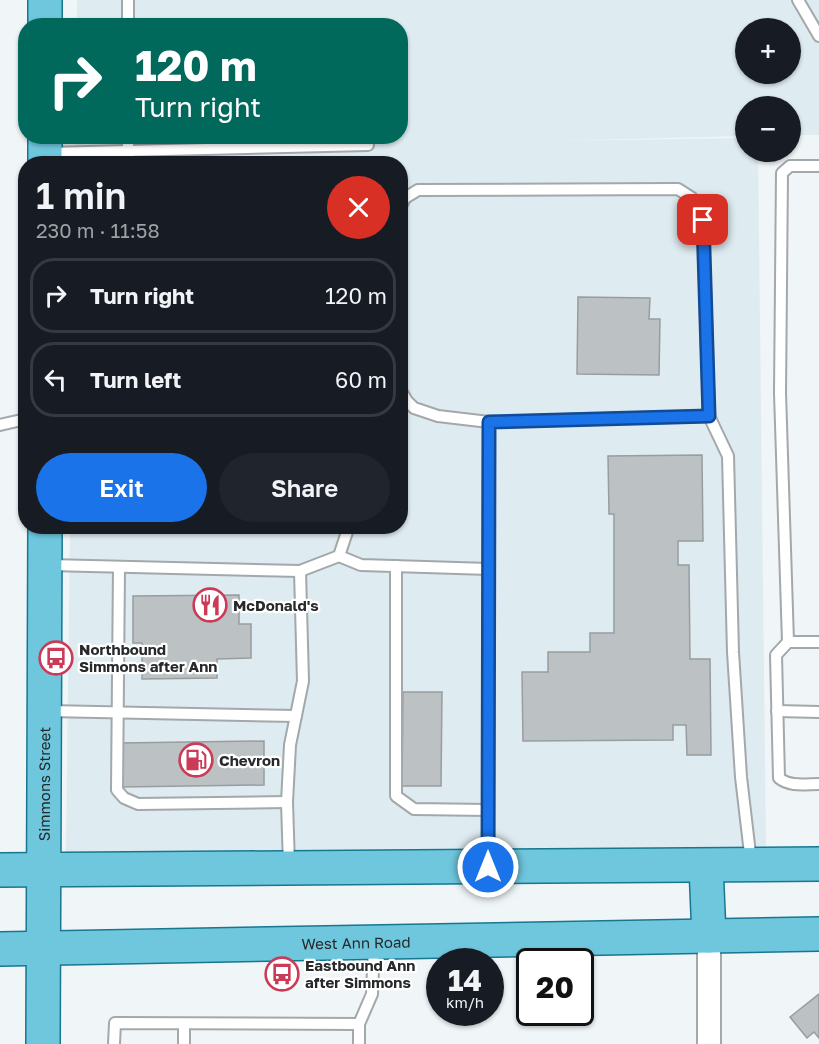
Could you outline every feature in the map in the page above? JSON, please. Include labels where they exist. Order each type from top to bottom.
[{"type":"main road","points":[[45,0],[45,18]]},
{"type":"main road","name":"Simmons Street","points":[[43,1044],[45,534]]},
{"type":"main road","points":[[0,870],[819,864]]},
{"type":"main road","points":[[706,866],[709,936]]},
{"type":"main road","name":"West Ann Road","points":[[0,949],[819,934]]},
{"type":"street","points":[[709,936],[709,1044]]},
{"type":"lane","points":[[128,0],[128,18]]},
{"type":"lane","points":[[798,0],[819,36]]},
{"type":"lane","points":[[128,144],[128,156]]},
{"type":"lane","points":[[45,151],[368,145]]},
{"type":"lane","points":[[819,166],[790,166],[782,173],[780,393],[788,642],[776,655],[779,778],[785,783],[819,784]]},
{"type":"lane","points":[[408,196],[418,190],[678,189],[692,198],[703,220],[709,416],[728,456],[733,652],[741,777],[751,866]]},
{"type":"lane","points":[[408,402],[414,408],[438,416],[489,422],[709,416]]},
{"type":"lane","points":[[0,425],[18,421]]},
{"type":"lane","points":[[488,867],[489,422]]},
{"type":"lane","points":[[339,556],[346,534]]},
{"type":"lane","points":[[45,565],[300,572],[339,556],[361,565],[489,569]]},
{"type":"lane","points":[[396,566],[396,796],[414,809],[488,810]]},
{"type":"lane","points":[[119,567],[117,790],[124,798],[138,804],[287,802]]},
{"type":"lane","points":[[289,869],[287,802],[290,745],[303,681],[300,572]]},
{"type":"lane","points":[[788,642],[819,642]]},
{"type":"lane","points":[[45,711],[296,716]]},
{"type":"lane","points":[[777,711],[819,712]]},
{"type":"lane","points":[[359,1044],[359,1024],[372,994],[374,942]]},
{"type":"lane","points":[[114,1044],[115,1023],[359,1024]]},
{"type":"lane","points":[[184,1023],[184,1044]]},
{"type":"shaded area","points":[[77,0],[819,0],[819,135],[801,135],[801,96],[735,96],[735,136],[546,141],[735,138],[735,162],[758,162],[766,848],[66,853],[70,534],[408,534],[408,156],[75,156],[75,144],[408,144],[408,18],[77,18]]},
{"type":"building","points":[[578,297],[650,298],[649,319],[660,319],[659,375],[577,374]]},
{"type":"building","points":[[702,455],[703,541],[678,541],[678,565],[689,565],[690,659],[710,659],[711,755],[687,755],[686,725],[673,725],[673,740],[523,741],[522,672],[548,672],[548,652],[590,652],[590,633],[614,633],[614,514],[609,514],[608,456]]},
{"type":"building","points":[[239,595],[239,624],[251,624],[251,658],[217,659],[217,678],[142,679],[142,643],[133,643],[133,596]]},
{"type":"building","points":[[403,692],[442,692],[441,786],[402,786]]},
{"type":"building","points":[[264,741],[264,785],[120,787],[120,743]]},
{"type":"building","points":[[819,994],[819,1038],[814,1032],[807,1038],[790,1017]]},
{"type":"place","name":"McDonald's","points":[[210,605]]},
{"type":"place","name":"Northbound Simmons after Ann","points":[[56,658]]},
{"type":"place","name":"Chevron","points":[[196,760]]},
{"type":"place","name":"Eastbound Ann after Simmons","points":[[282,974]]},
{"type":"route","points":[[488,867],[489,422],[709,416],[703,220]]}]
